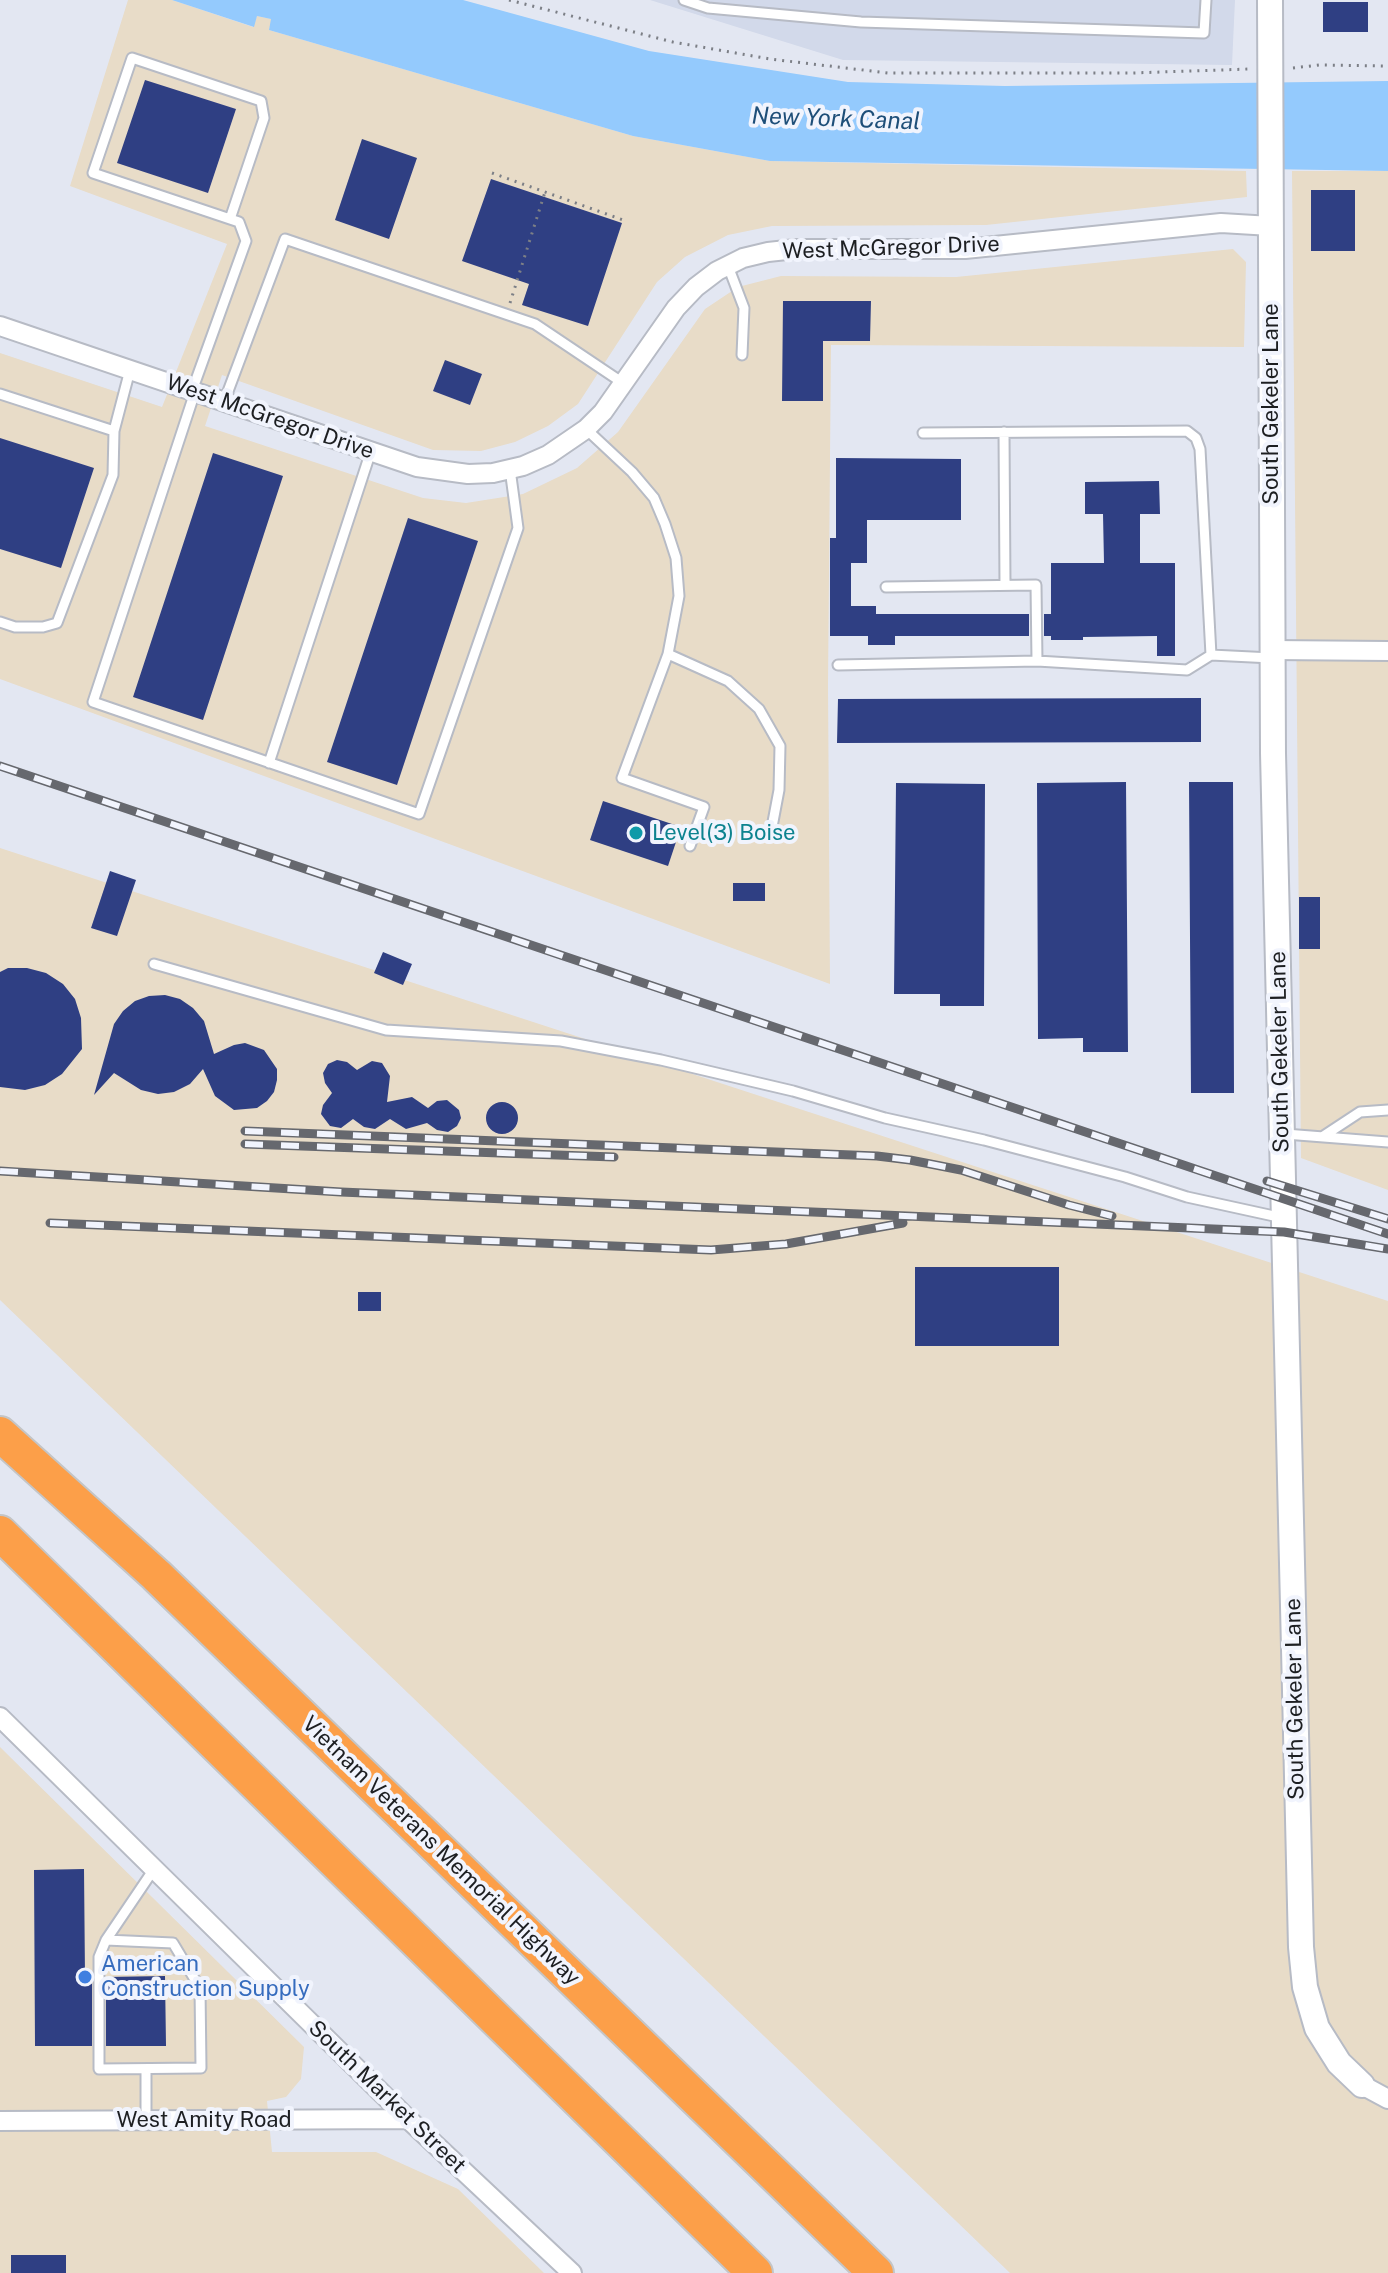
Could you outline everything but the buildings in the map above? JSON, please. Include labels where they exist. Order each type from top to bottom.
[{"type":"highway","name":"Vietnam Veterans Memorial Highway","points":[[0,1434],[156,1575],[876,2273]]},
{"type":"highway","points":[[0,1533],[755,2273]]},
{"type":"street","name":"South Gekeler Lane","points":[[1270,0],[1272,654],[1301,1947],[1305,1987],[1317,2028],[1339,2063],[1362,2085]]},
{"type":"street","name":"West McGregor Drive","points":[[0,326],[371,451],[441,472],[468,474],[510,469],[548,455],[586,429],[603,412],[676,308],[696,287],[743,258],[782,250],[965,249],[1221,223],[1271,226]]},
{"type":"street","points":[[1272,654],[1388,651]]},
{"type":"street","name":"South Market Street","points":[[0,1717],[408,2119],[572,2273]]},
{"type":"street","points":[[1362,2085],[1388,2099]]},
{"type":"street","name":"West Amity Road","points":[[0,2121],[408,2119]]},
{"type":"lane","points":[[684,0],[708,8],[861,22],[1204,33],[1206,0]]},
{"type":"lane","points":[[230,219],[264,118],[261,101],[132,58],[93,173],[230,219],[239,222],[246,241],[93,702],[419,814],[518,528],[510,469]]},
{"type":"lane","points":[[224,402],[285,239],[535,324],[623,383]]},
{"type":"lane","points":[[728,266],[744,308],[742,355]]},
{"type":"lane","points":[[0,622],[15,627],[43,627],[57,623],[113,475],[114,431],[130,370]]},
{"type":"lane","points":[[0,394],[114,431]]},
{"type":"lane","points":[[586,429],[632,472],[654,498],[676,558],[679,596],[668,654],[622,778],[704,807],[690,846]]},
{"type":"lane","points":[[923,433],[1187,431],[1196,438],[1200,449],[1211,655]]},
{"type":"lane","points":[[1004,432],[1005,585]]},
{"type":"lane","points":[[269,763],[371,451]]},
{"type":"lane","points":[[886,587],[1036,585],[1037,661]]},
{"type":"lane","points":[[668,654],[728,681],[759,709],[780,746],[779,790],[772,827]]},
{"type":"lane","points":[[838,665],[1037,661],[1187,670],[1211,655],[1272,654]]},
{"type":"lane","points":[[154,964],[386,1030],[561,1041],[661,1060],[1058,1159],[1187,1197],[1283,1218]]},
{"type":"lane","points":[[1322,1137],[1360,1112],[1388,1110]]},
{"type":"lane","points":[[1281,1133],[1388,1142]]},
{"type":"lane","points":[[106,1940],[173,1943],[200,1988],[201,2068],[99,2069],[99,1957],[106,1940],[154,1869]]},
{"type":"lane","points":[[146,2069],[146,2120]]},
{"type":"path","points":[[509,0],[673,42],[770,59],[888,73],[1132,73],[1270,70],[1319,65],[1388,66]]},
{"type":"path","points":[[492,173],[626,221]]},
{"type":"path","points":[[510,304],[545,192]]},
{"type":"shaded area","points":[[128,0],[172,0],[253,27],[257,16],[272,19],[269,30],[633,136],[770,161],[1246,171],[1247,197],[986,225],[772,226],[728,235],[685,257],[657,282],[578,404],[548,426],[515,442],[481,451],[433,450],[222,375],[205,426],[423,498],[466,503],[523,494],[577,468],[618,432],[705,309],[738,287],[781,276],[956,277],[1233,249],[1246,262],[1244,347],[831,345],[828,685],[830,984],[0,679],[0,353],[162,407],[227,244],[70,186]]},
{"type":"shaded area","points":[[650,0],[1235,0],[1232,65],[843,60]]},
{"type":"shaded area","points":[[1292,171],[1388,171],[1388,1190],[1301,1158]]},
{"type":"shaded area","points":[[0,848],[1388,1301],[1388,2273],[1010,2273],[0,1300]]},
{"type":"shaded area","points":[[0,1747],[304,2047],[301,2079],[286,2097],[267,2101],[272,2152],[376,2152],[458,2189],[544,2273],[0,2273]]},
{"type":"water","name":"New York Canal","points":[[172,0],[463,0],[649,51],[848,82],[1005,86],[1388,81],[1388,171],[770,161],[633,136],[269,30],[271,19],[257,16],[254,27]]},
{"type":"railway","points":[[0,766],[1388,1234]]},
{"type":"railway","points":[[245,1131],[877,1156],[961,1170],[1112,1216]]},
{"type":"railway","points":[[245,1144],[614,1157]]},
{"type":"railway","points":[[0,1171],[341,1192],[1284,1232],[1388,1249]]},
{"type":"railway","points":[[1267,1181],[1388,1219]]},
{"type":"railway","points":[[50,1223],[711,1250],[786,1244],[903,1223]]},
{"type":"place","name":"Level(3) Boise","points":[[636,833]]},
{"type":"place","name":"American Construction Supply","points":[[85,1977]]}]
